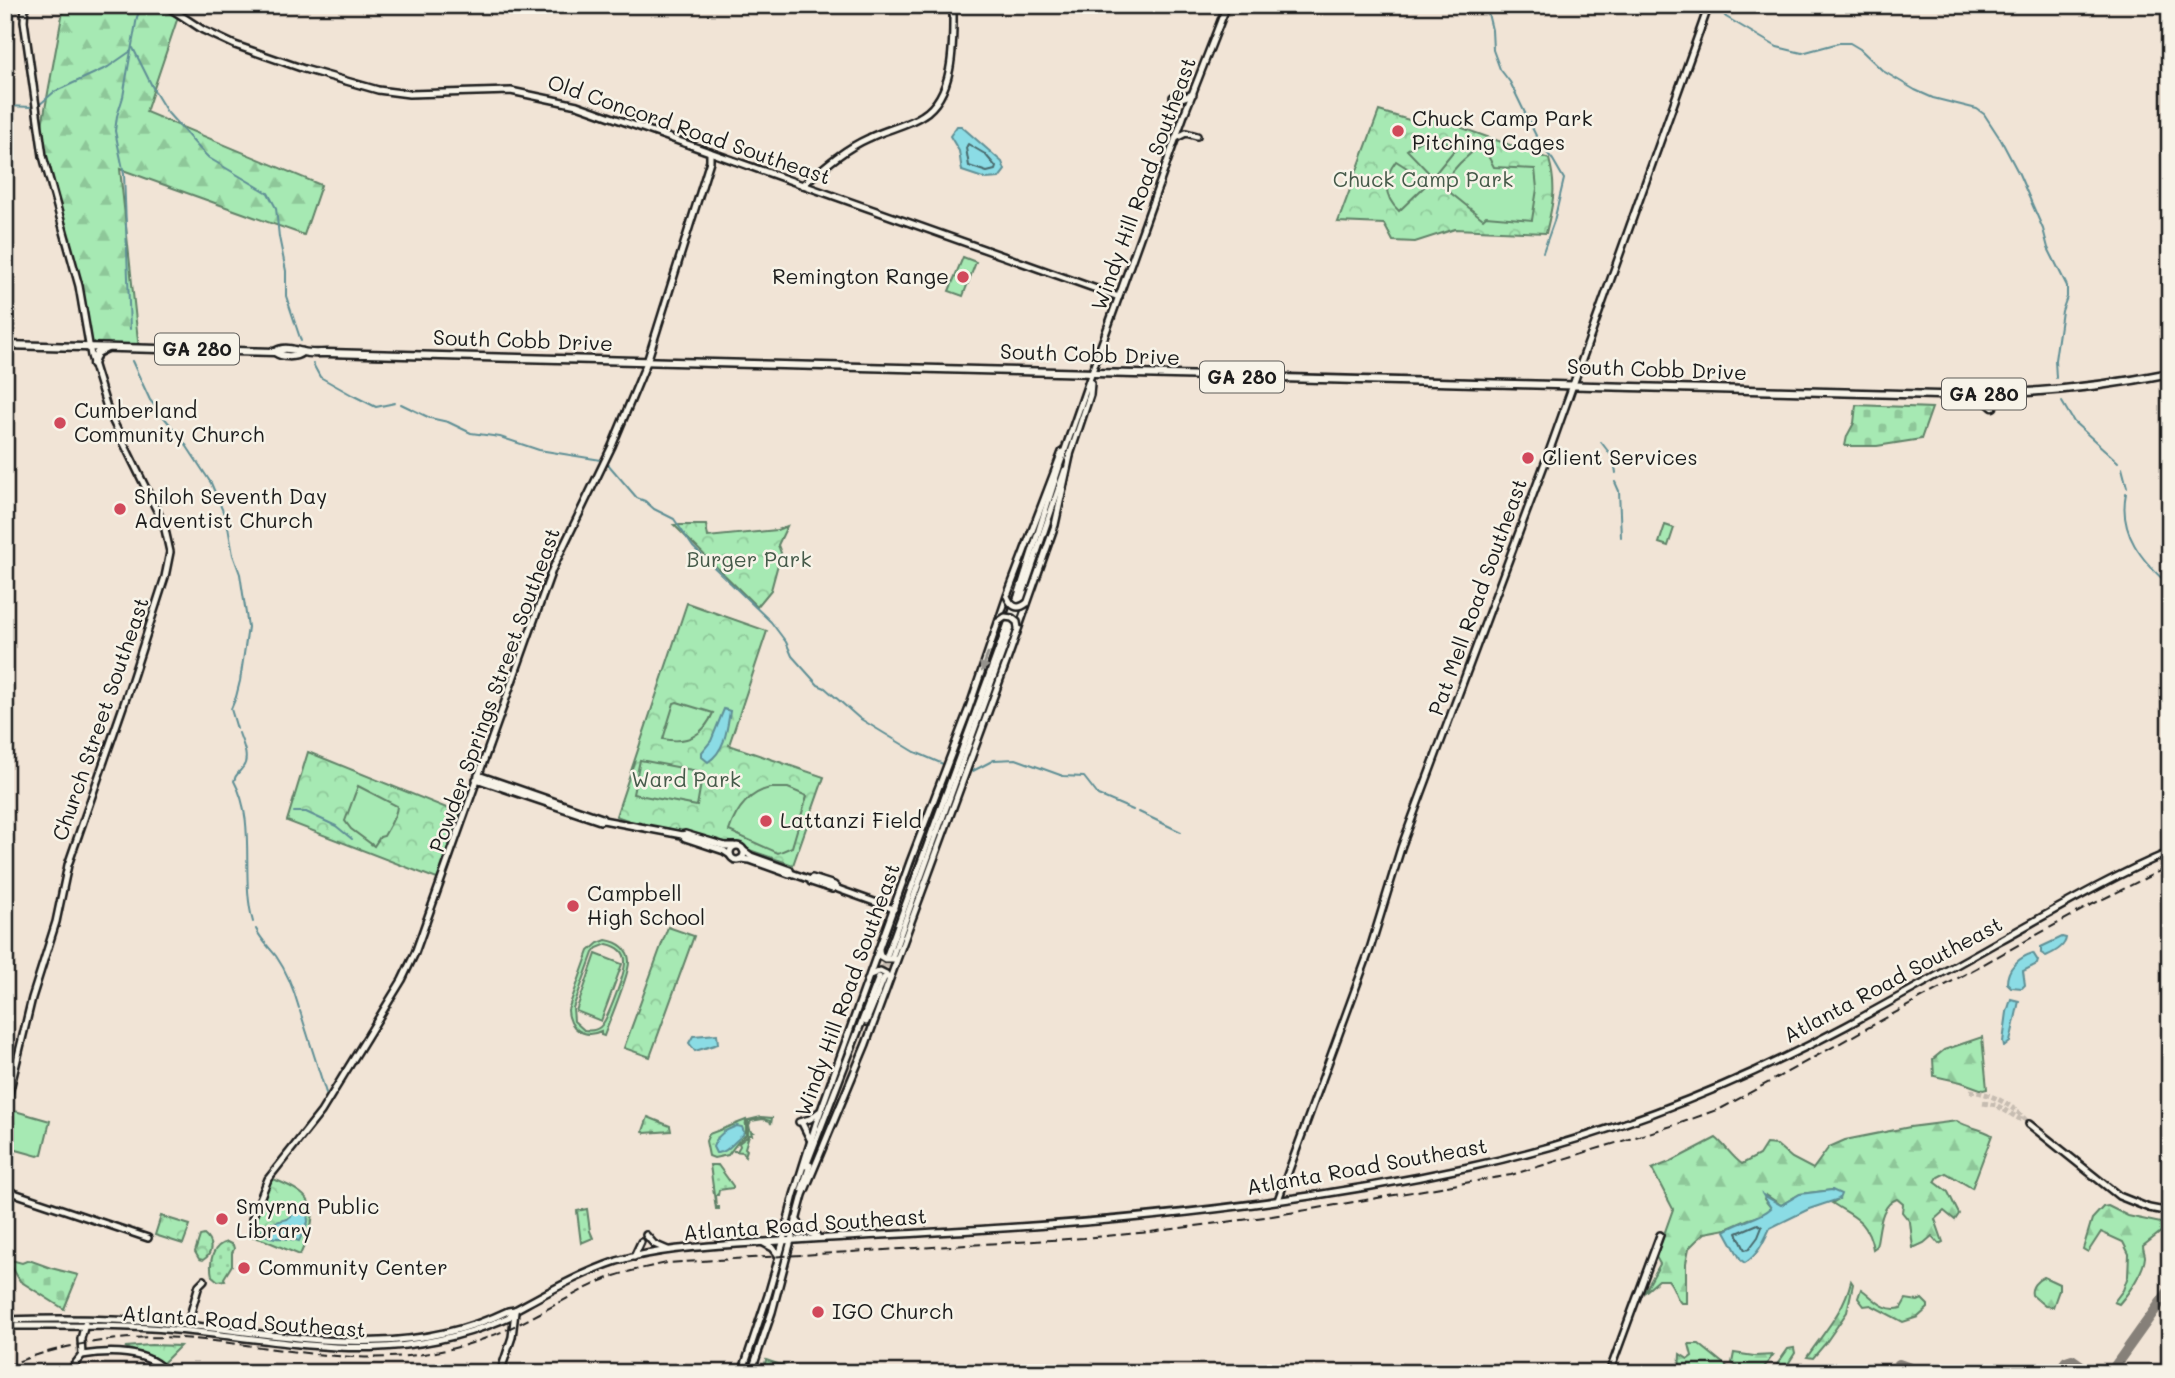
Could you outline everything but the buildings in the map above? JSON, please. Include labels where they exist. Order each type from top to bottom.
[{"type":"main road","name":"South Cobb Drive","points":[[5,345],[275,352],[279,355],[298,356],[302,352],[1970,395],[2067,390],[2170,373]]},
{"type":"main road","points":[[93,364],[97,353],[110,347]]},
{"type":"main road","points":[[1970,395],[1985,400],[1993,407]]},
{"type":"street","name":"Church Street Southeast","points":[[5,1110],[27,1015],[56,922],[68,865],[127,695],[165,577],[170,552],[164,525],[108,411],[93,364],[79,286],[45,164],[24,21],[25,5]]},
{"type":"street","name":"Old Concord Road Southeast","points":[[165,5],[203,30],[235,45],[304,69],[378,90],[409,94],[502,91],[534,95],[593,110],[1119,297]]},
{"type":"street","points":[[803,184],[852,146],[916,119],[934,106],[948,72],[953,5]]},
{"type":"street","name":"Windy Hill Road Southeast","points":[[787,1240],[807,1172],[884,979],[1018,596],[1092,373],[1227,5]]},
{"type":"street","name":"Pat Mell Road Southeast","points":[[1278,1200],[1370,949],[1401,848],[1709,5]]},
{"type":"street","points":[[1173,97],[1182,98],[1193,94]]},
{"type":"street","points":[[1176,138],[1186,133],[1197,136]]},
{"type":"street","name":"Powder Springs Street Southeast","points":[[252,1219],[260,1195],[272,1173],[321,1112],[402,980],[417,948],[552,570],[612,446],[647,362],[710,161],[710,152]]},
{"type":"street","name":"Windy Hill Road Southeast","points":[[892,956],[1015,617],[1090,395],[1092,373]]},
{"type":"street","name":"Windy Hill Road Southeast","points":[[751,1373],[772,1312],[794,1195],[810,1141],[1056,462],[1069,439]]},
{"type":"street","name":"Windy Hill Road Southeast","points":[[892,956],[1027,603],[1055,524],[1070,456]]},
{"type":"street","points":[[1007,596],[1015,607],[1027,603]]},
{"type":"street","points":[[998,622],[1005,617],[1012,618],[1017,622],[1018,628]]},
{"type":"street","points":[[477,777],[600,821],[682,835],[724,851],[734,859],[752,861],[789,874],[811,880],[812,878],[894,909]]},
{"type":"street","points":[[682,835],[725,846],[739,846],[751,856],[790,870],[791,873]]},
{"type":"street","points":[[730,855],[734,846]]},
{"type":"street","points":[[740,859],[743,850]]},
{"type":"street","name":"Atlanta Road Southeast","points":[[5,1326],[187,1325],[315,1341],[382,1342],[448,1332],[515,1310],[586,1273],[634,1257],[668,1250],[730,1243],[1112,1220],[1278,1200],[1495,1161],[1667,1109],[1792,1053],[2108,881],[2170,852]]},
{"type":"street","points":[[879,950],[880,956],[885,959],[892,960],[892,956]]},
{"type":"street","points":[[870,975],[877,971],[883,972],[888,976],[884,979]]},
{"type":"street","name":"Windy Hill Road Southeast","points":[[742,1373],[779,1256],[866,1044],[884,979]]},
{"type":"street","points":[[810,1141],[810,1136],[801,1123],[821,1110]]},
{"type":"street","points":[[2029,1124],[2119,1196],[2149,1208],[2170,1212]]},
{"type":"street","points":[[5,1191],[148,1238]]},
{"type":"street","points":[[796,1219],[804,1231],[820,1237]]},
{"type":"street","points":[[646,1235],[653,1244],[668,1250]]},
{"type":"street","points":[[1609,1373],[1660,1235]]},
{"type":"street","points":[[634,1257],[641,1242]]},
{"type":"street","points":[[762,1242],[779,1256]]},
{"type":"street","points":[[187,1325],[199,1285],[204,1280]]},
{"type":"street","points":[[500,1373],[512,1337],[515,1310]]},
{"type":"street","name":"Atlanta Road Southeast","points":[[5,1320],[174,1330],[306,1346],[363,1349],[439,1341],[502,1320],[515,1310]]},
{"type":"street","points":[[502,1320],[514,1325]]},
{"type":"street","points":[[68,1373],[82,1355],[81,1339],[85,1324]]},
{"type":"street","points":[[65,1326],[81,1339]]},
{"type":"street","points":[[82,1355],[101,1352],[128,1353],[159,1365],[166,1373]]},
{"type":"green space","points":[[64,5],[159,5],[173,12],[178,17],[146,112],[321,185],[304,235],[120,169],[139,350],[89,350],[75,276],[48,180],[41,131]]},
{"type":"green space","name":"Chuck Camp Park","points":[[1379,111],[1419,123],[1437,114],[1447,115],[1462,128],[1549,159],[1553,196],[1546,233],[1455,229],[1415,242],[1393,241],[1384,224],[1338,222]]},
{"type":"green space","points":[[1431,138],[1443,140],[1456,148],[1434,175],[1407,150],[1420,141]]},
{"type":"green space","points":[[1479,146],[1494,167],[1535,169],[1537,189],[1532,220],[1486,216],[1483,219],[1442,186],[1460,163]]},
{"type":"green space","points":[[1396,161],[1424,183],[1424,187],[1399,211],[1390,199],[1387,187],[1389,174]]},
{"type":"green space","name":"Remington Range","points":[[963,257],[976,262],[963,296],[949,291]]},
{"type":"green space","points":[[1856,405],[1932,408],[1921,439],[1877,446],[1845,446],[1854,423]]},
{"type":"green space","name":"Burger Park","points":[[674,525],[706,525],[708,537],[777,530],[787,526],[778,545],[781,553],[771,590],[757,607]]},
{"type":"green space","points":[[1665,525],[1674,528],[1668,546],[1659,543]]},
{"type":"green space","name":"Ward Park","points":[[687,603],[767,631],[729,745],[824,777],[793,865],[738,846],[661,832],[616,816]]},
{"type":"green space","points":[[674,703],[713,713],[699,733],[687,739],[663,739]]},
{"type":"green space","points":[[308,752],[464,815],[442,881],[287,821]]},
{"type":"green space","points":[[640,760],[703,772],[697,806],[633,794]]},
{"type":"green space","points":[[358,786],[397,806],[384,836],[380,837],[374,846],[351,829],[345,821]]},
{"type":"green space","name":"Lattanzi Field","points":[[770,788],[788,788],[807,796],[792,847],[778,853],[729,831],[735,816],[749,798]]},
{"type":"green space","points":[[668,927],[694,936],[650,1057],[624,1048]]},
{"type":"green space","points":[[606,940],[618,944],[627,953],[629,961],[623,986],[604,1036],[601,1031],[589,1034],[578,1031],[571,1022],[568,1010],[589,951]],"holes":[[[607,944],[619,949],[623,954],[624,967],[603,1023],[596,1029],[584,1030],[574,1021],[573,1008],[593,953]]]},
{"type":"green space","points":[[596,954],[622,964],[601,1021],[576,1011]]},
{"type":"green space","points":[[1982,1037],[1987,1089],[1934,1076],[1933,1059],[1944,1050]]},
{"type":"green space","points":[[15,1111],[50,1121],[42,1154],[38,1156],[13,1149],[9,1144]]},
{"type":"green space","points":[[648,1117],[670,1126],[671,1131],[645,1133],[643,1131]]},
{"type":"green space","points":[[772,1118],[771,1124],[763,1119],[751,1121],[749,1125],[753,1132],[749,1135],[745,1156],[743,1152],[733,1151],[737,1151],[739,1143],[748,1136],[748,1120]]},
{"type":"green space","points":[[746,1120],[746,1135],[728,1155],[714,1158],[709,1156],[706,1141],[709,1134]]},
{"type":"green space","points":[[1957,1121],[1992,1135],[1972,1188],[1946,1173],[1935,1182],[1948,1192],[1959,1214],[1955,1220],[1944,1211],[1935,1219],[1943,1242],[1939,1244],[1932,1236],[1913,1248],[1910,1222],[1902,1212],[1903,1204],[1897,1199],[1891,1202],[1884,1213],[1876,1247],[1873,1249],[1864,1225],[1832,1203],[1839,1199],[1832,1190],[1800,1194],[1781,1205],[1766,1195],[1764,1199],[1771,1208],[1765,1215],[1726,1229],[1705,1233],[1689,1248],[1686,1263],[1686,1303],[1681,1303],[1668,1280],[1659,1280],[1644,1293],[1660,1264],[1656,1257],[1673,1209],[1652,1169],[1716,1138],[1742,1164],[1759,1155],[1766,1144],[1777,1145],[1792,1158],[1813,1169],[1829,1147],[1845,1140]]},
{"type":"green space","points":[[710,1165],[718,1165],[733,1186],[719,1190],[718,1195],[715,1195],[716,1207],[719,1209],[716,1209]]},
{"type":"green space","points":[[273,1179],[300,1193],[312,1208],[311,1228],[300,1255],[251,1236],[260,1203],[270,1180]]},
{"type":"green space","points":[[2108,1206],[2128,1216],[2161,1223],[2162,1231],[2143,1246],[2145,1257],[2142,1269],[2119,1304],[2114,1302],[2123,1290],[2128,1276],[2129,1254],[2123,1242],[2101,1232],[2088,1252],[2083,1249],[2092,1219],[2103,1207]]},
{"type":"green space","points":[[587,1209],[593,1238],[581,1243],[577,1211]]},
{"type":"green space","points":[[161,1216],[190,1225],[183,1244],[155,1235]]},
{"type":"green space","points":[[204,1235],[211,1248],[209,1255],[203,1260],[199,1259],[195,1252],[200,1236]]},
{"type":"green space","points":[[227,1242],[233,1245],[234,1249],[232,1265],[225,1280],[218,1281],[212,1276],[211,1260],[215,1250]]},
{"type":"green space","points":[[11,1260],[22,1263],[29,1260],[78,1275],[64,1309],[20,1281],[9,1262]]},
{"type":"green space","points":[[2044,1277],[2059,1284],[2053,1307],[2045,1306],[2032,1295],[2035,1284]]},
{"type":"green space","points":[[1851,1281],[1853,1284],[1847,1312],[1813,1358],[1807,1357],[1838,1312]]},
{"type":"green space","points":[[1861,1289],[1889,1308],[1901,1308],[1906,1299],[1922,1299],[1928,1308],[1918,1317],[1903,1322],[1871,1305],[1864,1306],[1858,1298]]},
{"type":"green space","points":[[1689,1344],[1699,1344],[1735,1373],[1679,1373],[1680,1354],[1688,1359],[1692,1356]]},
{"type":"green space","points":[[180,1346],[163,1363],[125,1347]]},
{"type":"green space","points":[[1794,1348],[1795,1353],[1788,1364],[1789,1369],[1794,1370],[1800,1365],[1804,1369],[1802,1373],[1771,1373],[1788,1349]]},
{"type":"green space","points":[[1734,1353],[1773,1355],[1760,1373],[1749,1373],[1732,1363]]},
{"type":"green space","points":[[766,1360],[804,1373],[762,1373]]},
{"type":"water","points":[[957,126],[961,126],[1002,162],[1005,170],[999,178],[986,179],[962,171],[959,151],[950,136]]},
{"type":"water","points":[[724,709],[730,711],[724,740],[718,752],[708,762],[702,757],[702,752],[711,741]]},
{"type":"water","points":[[2062,937],[2066,938],[2058,949],[2046,956],[2041,953],[2041,947]]},
{"type":"water","points":[[2033,953],[2038,961],[2023,971],[2025,985],[2022,988],[2011,987],[2007,983],[2012,968],[2023,957]]},
{"type":"water","points":[[2011,999],[2019,1001],[2010,1042],[2004,1047],[2007,1012]]},
{"type":"water","points":[[717,1034],[718,1044],[695,1051],[689,1043],[693,1036]]},
{"type":"water","points":[[737,1126],[742,1127],[743,1135],[727,1149],[716,1153],[713,1147],[719,1136]]},
{"type":"water","points":[[1832,1190],[1841,1194],[1839,1199],[1809,1209],[1770,1228],[1754,1256],[1745,1263],[1741,1260],[1725,1231],[1771,1208],[1763,1195],[1781,1205],[1800,1194]]},
{"type":"water","points":[[301,1208],[307,1212],[308,1222],[299,1241],[269,1237],[261,1233],[265,1225],[287,1219]]},
{"type":"waterway","points":[[38,106],[54,92],[108,67],[131,51],[142,5]]},
{"type":"waterway","points":[[1486,5],[1493,50],[1500,69],[1510,82],[1540,144],[1564,179],[1543,252]]},
{"type":"waterway","points":[[1716,5],[1726,17],[1777,47],[1802,53],[1839,43],[1850,43],[1883,71],[1915,90],[1933,98],[1977,109],[1984,114],[2019,174],[2043,229],[2048,248],[2067,286],[2055,360],[2056,378]]},
{"type":"waterway","points":[[133,48],[167,112],[200,149],[209,158],[268,193],[276,208],[286,271],[286,296],[301,341]]},
{"type":"waterway","points":[[130,329],[124,174],[115,131],[131,51]]},
{"type":"waterway","points":[[5,106],[33,107]]},
{"type":"waterway","points":[[132,361],[150,400],[184,442],[211,483],[227,521],[233,555],[240,574],[248,627],[240,681],[231,709],[237,729]]},
{"type":"waterway","points":[[313,364],[320,377],[376,407],[395,403]]},
{"type":"waterway","points":[[2062,402],[2074,422],[2118,462]]},
{"type":"waterway","points":[[401,404],[471,433],[500,437],[539,450],[601,460]]},
{"type":"waterway","points":[[1601,442],[1614,459],[1616,473]]},
{"type":"waterway","points":[[607,463],[637,498],[674,519],[693,547],[771,622],[786,642],[792,656],[818,685],[859,718],[915,752],[943,764]]},
{"type":"waterway","points":[[2122,468],[2127,487]]},
{"type":"waterway","points":[[1615,482],[1619,491],[1621,537]]},
{"type":"waterway","points":[[2126,493],[2126,521],[2134,545],[2150,567],[2170,586]]},
{"type":"waterway","points":[[239,733],[246,759],[234,781],[245,814],[249,905],[253,922]]},
{"type":"waterway","points":[[971,772],[994,760],[1016,759],[1063,776],[1084,777],[1098,795],[1133,810]]},
{"type":"waterway","points":[[294,812],[306,812],[336,826],[352,839]]},
{"type":"waterway","points":[[1139,812],[1181,832]]},
{"type":"waterway","points":[[256,929],[284,968],[299,1008]]},
{"type":"waterway","points":[[300,1011],[326,1093]]},
{"type":"taxiway","points":[[2110,1373],[2170,1289]]},
{"type":"taxiway","points":[[2057,1373],[2066,1361],[2072,1359],[2092,1373]]},
{"type":"taxiway","points":[[1890,1373],[1899,1364],[1924,1373]]},
{"type":"tunnel","points":[[880,975],[887,955]]},
{"type":"tunnel","points":[[885,975],[892,957]]},
{"type":"tunnel","points":[[1970,1091],[2003,1102],[2029,1124]]},
{"type":"tunnel","points":[[1983,1103],[1996,1105],[2023,1121]]},
{"type":"railway","points":[[5,1367],[46,1352],[92,1342],[161,1337],[337,1356],[399,1357],[473,1343],[527,1320],[611,1277],[667,1263],[1150,1232],[1272,1216],[1511,1175],[1722,1108],[2091,905],[2170,866]]},
{"type":"place","name":"Chuck Camp Park Pitching Cages","points":[[1398,131]]},
{"type":"place","name":"Remington Range","points":[[963,277]]},
{"type":"place","name":"Cumberland Community Church","points":[[60,423]]},
{"type":"place","name":"Client Services","points":[[1528,458]]},
{"type":"place","name":"Shiloh Seventh Day Adventist Church","points":[[120,509]]},
{"type":"place","name":"Lattanzi Field","points":[[766,821]]},
{"type":"place","name":"Campbell High School","points":[[573,906]]},
{"type":"place","name":"Smyrna Public Library","points":[[222,1219]]},
{"type":"place","name":"Community Center","points":[[244,1268]]},
{"type":"place","name":"IGO Church","points":[[818,1312]]}]
